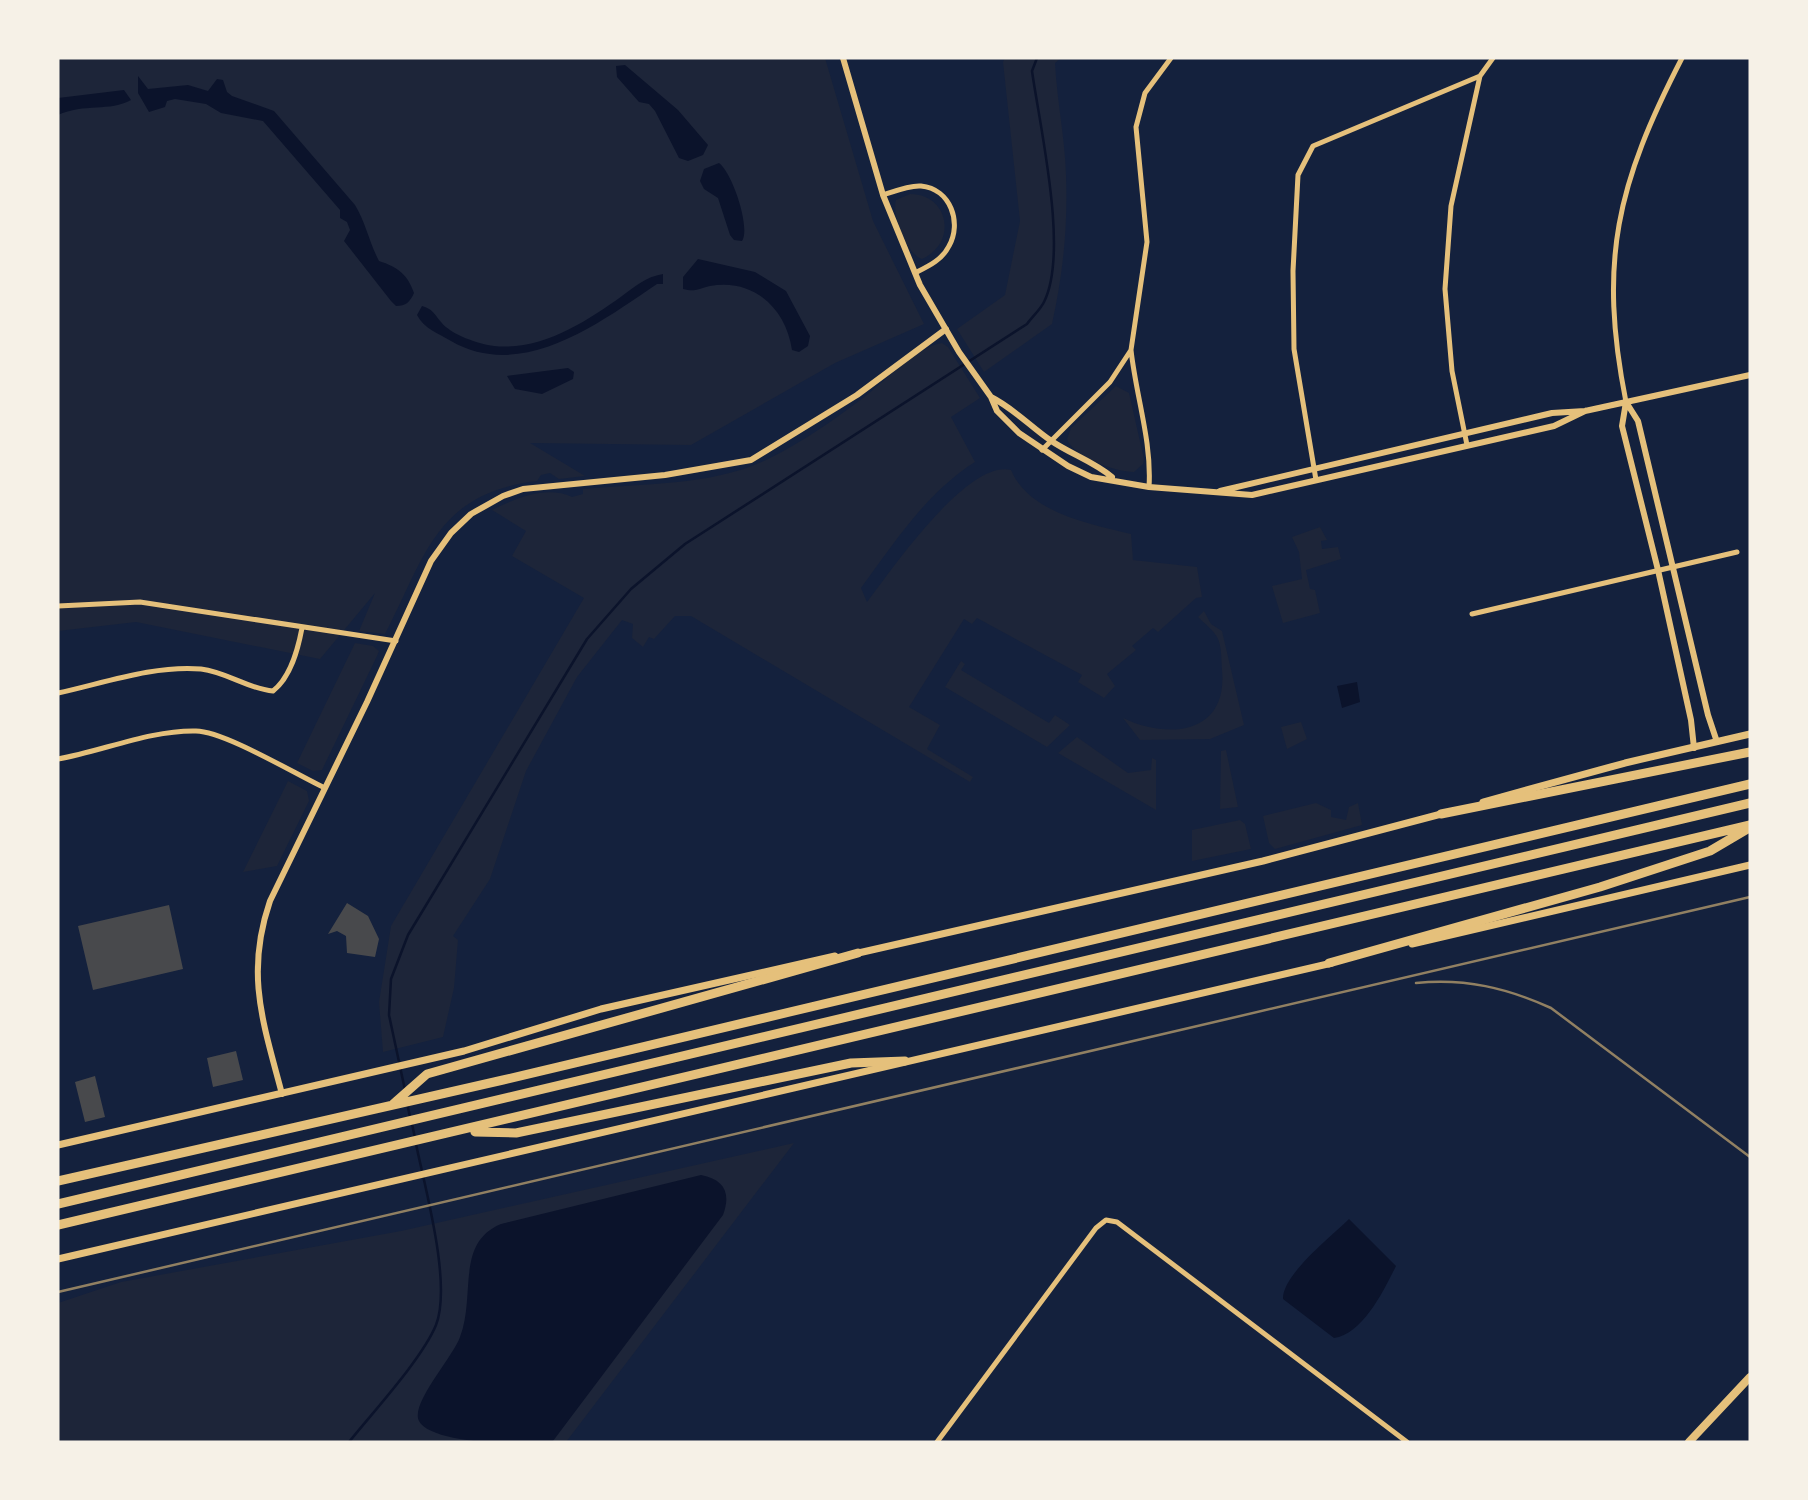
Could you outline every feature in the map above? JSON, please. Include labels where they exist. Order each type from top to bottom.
[{"type":"highway","points":[[1441,814],[1750,752]]},
{"type":"highway","points":[[58,1181],[427,1097],[1750,784]]},
{"type":"highway","points":[[58,1204],[1750,803]]},
{"type":"highway","points":[[1329,963],[1624,879],[1710,851],[1750,826]]},
{"type":"highway","points":[[58,1225],[1750,826]]},
{"type":"highway","points":[[392,1105],[427,1073],[858,953]]},
{"type":"highway","points":[[463,1131],[516,1133],[717,1094],[851,1063],[905,1061]]},
{"type":"main road","points":[[58,1145],[372,1073],[627,1003],[814,959],[858,953],[1250,864],[1750,734]]},
{"type":"main road","points":[[58,1259],[1750,865]]},
{"type":"main road","points":[[1689,1442],[1750,1377]]},
{"type":"street","points":[[843,58],[884,195],[915,273],[959,352],[991,397],[997,411],[1042,450],[1091,477],[1114,479],[1149,488],[1252,495],[1554,426],[1585,411]]},
{"type":"street","points":[[1149,488],[1151,461],[1135,392],[1131,350],[1147,242],[1136,127],[1145,93],[1171,58]]},
{"type":"street","points":[[1467,445],[1452,371],[1445,289],[1451,206],[1480,76],[1493,58]]},
{"type":"street","points":[[1682,58],[1635,156],[1618,220],[1611,286],[1616,350],[1626,402],[1622,426],[1658,570],[1694,748]]},
{"type":"street","points":[[1316,480],[1294,349],[1293,271],[1298,175],[1313,146],[1480,76]]},
{"type":"street","points":[[884,195],[922,186],[939,193],[951,206],[956,227],[949,247],[935,263],[915,273]]},
{"type":"street","points":[[282,1094],[259,994],[257,947],[270,901],[396,641],[431,561],[459,525],[485,504],[523,489],[679,474],[751,460],[858,395],[946,329]]},
{"type":"street","points":[[1042,450],[1110,382],[1131,350]]},
{"type":"street","points":[[1215,493],[1552,413],[1585,411],[1750,374]]},
{"type":"street","points":[[991,397],[1005,404],[1051,441],[1097,464],[1114,479]]},
{"type":"street","points":[[1626,402],[1638,421],[1708,715],[1717,742]]},
{"type":"street","points":[[1472,614],[1556,597],[1737,552]]},
{"type":"street","points":[[58,606],[140,602],[396,641]]},
{"type":"street","points":[[58,693],[171,669],[203,670],[235,677],[260,690],[274,691],[282,684],[299,645],[302,628]]},
{"type":"street","points":[[58,760],[158,736],[198,730],[228,741],[325,788]]},
{"type":"street","points":[[937,1442],[1096,1228],[1106,1220],[1117,1222],[1127,1229],[1407,1442]]},
{"type":"shaded area","points":[[58,58],[825,58],[873,221],[924,324],[835,363],[691,445],[530,443],[585,476],[559,479],[550,473],[541,475],[537,481],[503,488],[476,499],[455,515],[438,534],[424,555],[385,634],[359,631],[375,593],[320,659],[136,622],[58,631]]},
{"type":"shaded area","points":[[1005,58],[1061,58],[1055,63],[1065,161],[1065,232],[1062,269],[1052,324],[984,372],[957,329],[1005,295],[1020,221],[1003,62]]},
{"type":"shaded area","points":[[625,65],[678,110],[708,145],[703,155],[688,161],[679,158],[655,111],[649,104],[639,102],[617,77],[616,66]]},
{"type":"shaded area","points":[[138,76],[148,89],[188,85],[208,91],[217,79],[223,80],[227,92],[232,96],[274,111],[355,205],[379,261],[397,269],[409,281],[414,293],[409,301],[396,306],[391,301],[344,241],[350,230],[347,222],[340,218],[340,210],[263,121],[221,113],[206,104],[175,99],[167,101],[165,107],[149,112],[138,93]]},
{"type":"shaded area","points":[[124,90],[131,100],[123,104],[77,109],[58,115],[58,98]]},
{"type":"shaded area","points":[[719,163],[729,177],[739,201],[744,225],[742,241],[734,240],[730,235],[718,198],[704,189],[700,181],[704,169]]},
{"type":"shaded area","points":[[910,194],[923,196],[933,202],[944,220],[941,242],[933,252],[922,259],[906,243],[896,215],[896,200]]},
{"type":"shaded area","points":[[698,259],[755,272],[786,291],[810,336],[808,346],[799,352],[792,350],[783,322],[775,310],[754,292],[726,285],[683,289],[683,277]]},
{"type":"shaded area","points":[[663,274],[663,284],[657,284],[585,330],[532,351],[505,355],[478,352],[432,330],[423,324],[417,315],[422,306],[426,307],[451,331],[481,343],[494,346],[529,344],[578,325],[641,282]]},
{"type":"shaded area","points":[[942,343],[948,347],[980,398],[951,417],[975,462],[941,488],[899,536],[861,588],[867,602],[912,544],[952,499],[973,482],[993,471],[1011,470],[1020,485],[1046,507],[1080,521],[1131,534],[1133,560],[1197,567],[1202,597],[1196,598],[1158,632],[1153,628],[1132,646],[1136,650],[1107,674],[1115,686],[1104,698],[1078,682],[1082,675],[977,618],[972,624],[964,619],[909,707],[940,725],[927,749],[973,777],[970,782],[691,616],[675,616],[654,639],[649,637],[643,647],[632,638],[633,624],[622,620],[577,677],[526,771],[490,879],[453,936],[458,940],[454,988],[443,1037],[383,1052],[379,1002],[391,926],[584,598],[512,556],[526,531],[492,510],[532,494],[552,492],[572,497],[583,494],[583,489],[701,479],[747,468],[780,453],[817,431],[912,358]]},
{"type":"shaded area","points":[[568,368],[574,372],[573,379],[542,394],[515,389],[507,376]]},
{"type":"shaded area","points":[[1116,386],[1129,393],[1144,459],[1143,464],[1134,472],[1096,462],[1077,452],[1067,439],[1071,428]]},
{"type":"shaded area","points":[[1320,527],[1327,540],[1321,541],[1322,549],[1338,547],[1341,559],[1306,570],[1310,589],[1315,590],[1320,613],[1283,623],[1272,586],[1302,579],[1299,552],[1292,537]]},
{"type":"shaded area","points":[[1204,611],[1211,624],[1222,631],[1244,725],[1210,739],[1140,740],[1123,718],[1159,729],[1176,729],[1192,726],[1205,719],[1216,708],[1221,691],[1221,648],[1215,634],[1198,617]]},
{"type":"shaded area","points":[[355,643],[373,646],[379,651],[322,770],[313,771],[297,763]]},
{"type":"shaded area","points":[[961,661],[965,664],[961,670],[1049,723],[1055,715],[1070,725],[1047,747],[945,687]]},
{"type":"shaded area","points":[[1357,682],[1360,702],[1342,708],[1337,686]]},
{"type":"shaded area","points":[[1301,722],[1307,739],[1287,749],[1281,727]]},
{"type":"shaded area","points":[[1077,737],[1128,773],[1151,770],[1152,758],[1156,760],[1156,810],[1058,753]]},
{"type":"shaded area","points":[[1226,750],[1238,807],[1220,809],[1221,751]]},
{"type":"shaded area","points":[[288,781],[307,791],[309,801],[277,866],[243,872]]},
{"type":"shaded area","points":[[1316,803],[1331,810],[1331,817],[1346,820],[1349,807],[1358,803],[1362,825],[1275,849],[1269,843],[1263,816]]},
{"type":"shaded area","points":[[1240,820],[1245,824],[1251,849],[1192,861],[1192,830]]},
{"type":"shaded area","points":[[794,1143],[566,1442],[58,1442],[58,1303],[121,1282],[401,1231]]},
{"type":"shaded area","points":[[701,1175],[716,1180],[724,1189],[726,1200],[723,1215],[553,1441],[524,1444],[460,1439],[427,1429],[419,1421],[418,1413],[426,1392],[460,1337],[467,1305],[472,1257],[477,1244],[487,1233],[501,1224]]},
{"type":"shaded area","points":[[1349,1219],[1396,1266],[1379,1298],[1363,1320],[1344,1335],[1334,1338],[1283,1299],[1290,1279],[1299,1268]]},
{"type":"building","points":[[347,903],[368,916],[379,939],[375,957],[347,953],[346,936],[337,931],[328,934]]},
{"type":"building","points":[[169,905],[183,969],[93,990],[78,926]]},
{"type":"building","points":[[236,1051],[243,1080],[213,1087],[207,1058]]},
{"type":"building","points":[[95,1076],[105,1117],[85,1122],[75,1082]]},
{"type":"waterway","points":[[405,1090],[389,1015],[391,979],[408,935],[587,639],[631,589],[685,544],[1027,324],[1044,302],[1051,280],[1054,253],[1050,189],[1032,71],[1037,58]]},
{"type":"waterway","points":[[407,1103],[410,1117]]},
{"type":"waterway","points":[[412,1124],[415,1138]]},
{"type":"waterway","points":[[349,1442],[420,1353],[436,1325],[441,1286],[439,1261],[416,1144]]},
{"type":"railway","points":[[58,1292],[1750,897]]},
{"type":"railway","points":[[1416,983],[1469,983],[1502,990],[1551,1008],[1750,1157]]}]
